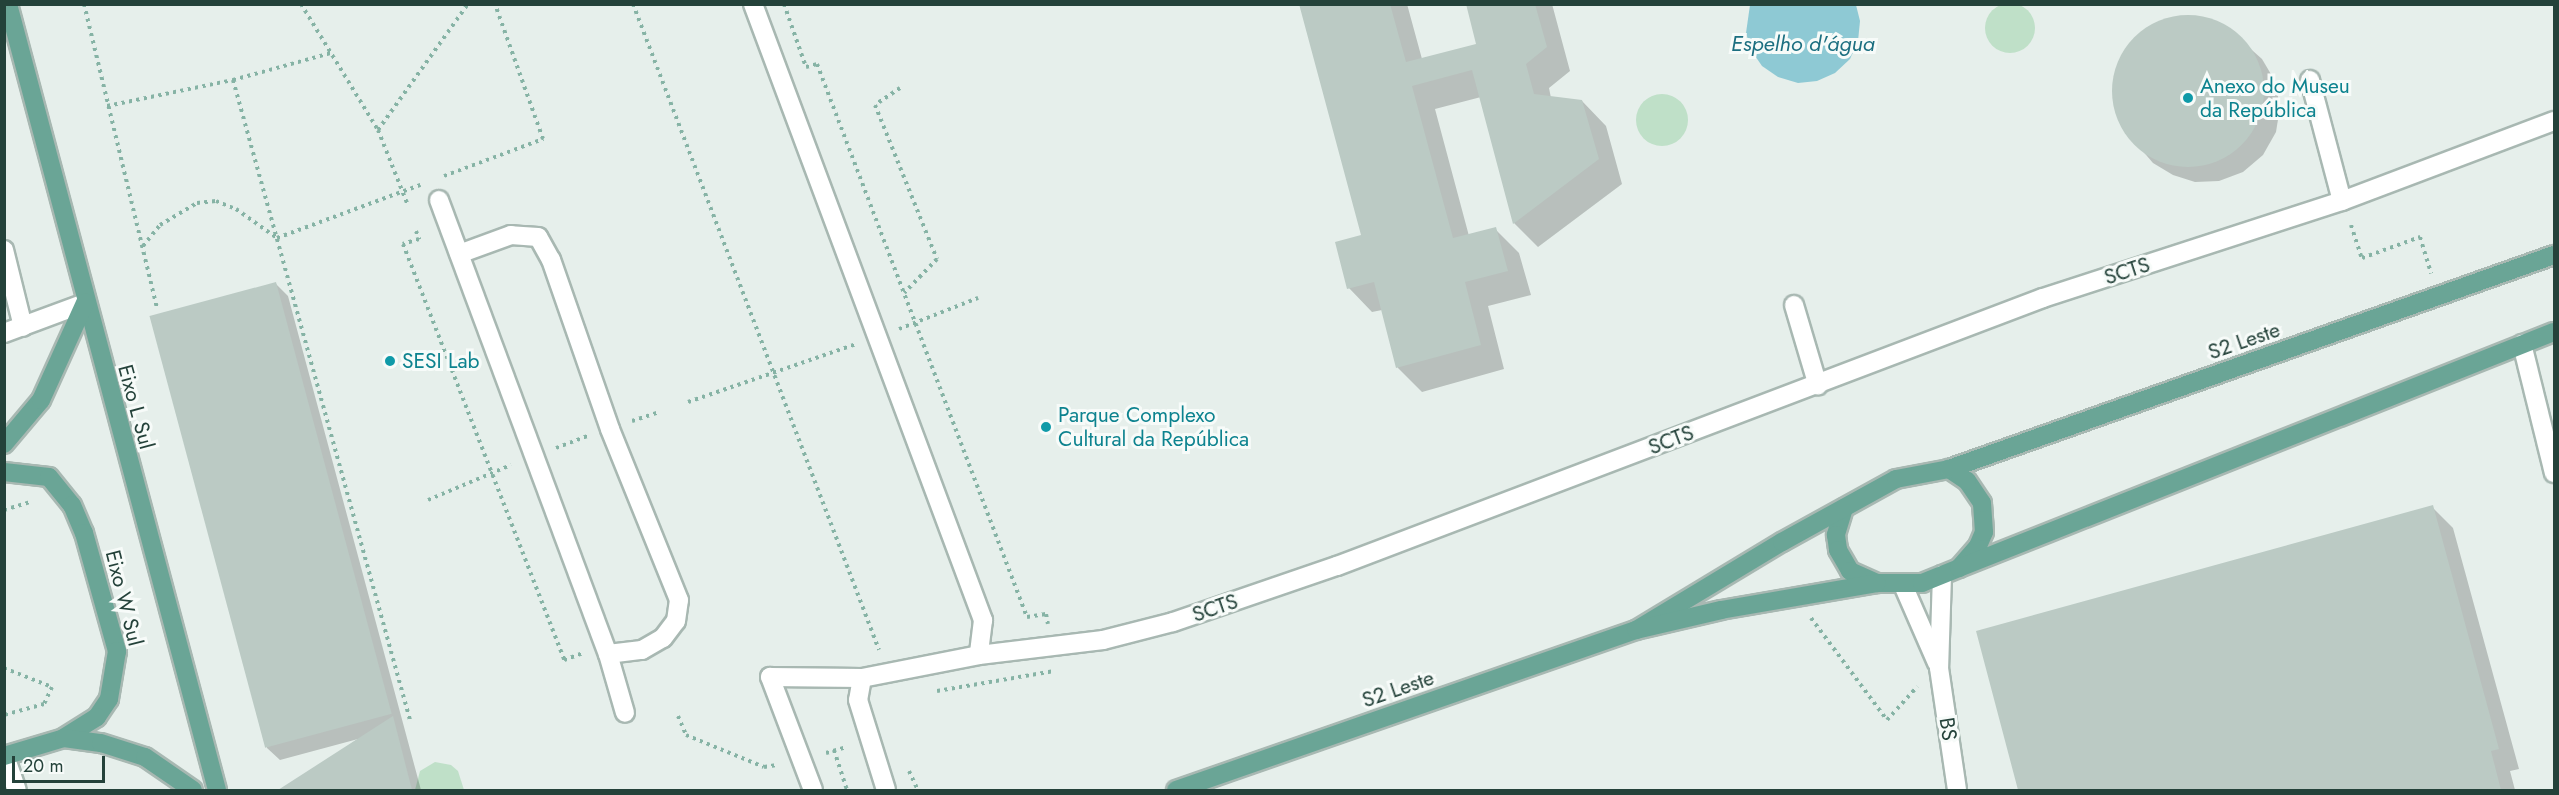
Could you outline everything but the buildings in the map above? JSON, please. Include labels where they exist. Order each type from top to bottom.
[{"type":"main road","name":"Eixo L Sul","points":[[8,4],[85,303],[217,790]]},
{"type":"main road","name":"S2 Leste","points":[[1949,469],[2554,255]]},
{"type":"main road","points":[[4,444],[40,400],[85,303]]},
{"type":"main road","points":[[1959,568],[1978,546],[1986,517],[1982,502],[1967,481],[1949,469],[1896,479],[1844,508],[1836,535],[1838,550],[1850,571],[1877,584],[1903,585],[1942,575],[2554,332]]},
{"type":"main road","name":"Eixo W Sul","points":[[4,472],[49,477],[72,505],[84,533],[117,651],[109,699],[97,717],[64,738],[5,756]]},
{"type":"main road","name":"S2 Leste","points":[[1636,630],[1844,508]]},
{"type":"main road","name":"S2 Leste","points":[[1176,790],[1636,630],[1721,610],[1877,584]]},
{"type":"main road","points":[[64,738],[101,743],[145,758],[193,790]]},
{"type":"street","points":[[753,4],[983,620],[979,655]]},
{"type":"street","points":[[2310,80],[2342,201]]},
{"type":"street","name":"SCTS","points":[[813,790],[770,677],[862,678],[979,655],[1103,640],[1173,622],[1337,566],[1818,386],[2043,298],[2342,201],[2554,121]]},
{"type":"street","points":[[439,200],[608,654],[625,713]]},
{"type":"street","points":[[459,254],[511,235],[538,237],[551,260],[610,429],[679,600],[676,621],[663,638],[642,650],[608,654]]},
{"type":"street","points":[[4,250],[23,327]]},
{"type":"street","points":[[4,333],[85,303]]},
{"type":"street","points":[[1794,305],[1818,386]]},
{"type":"street","points":[[2522,344],[2547,415],[2554,473]]},
{"type":"street","name":"BS","points":[[1942,575],[1939,668],[1957,790]]},
{"type":"street","name":"BS","points":[[1903,585],[1939,668]]},
{"type":"street","points":[[862,678],[858,700],[886,790]]},
{"type":"street","points":[[5,756],[17,790]]},
{"type":"path","points":[[84,4],[157,308]]},
{"type":"path","points":[[301,4],[378,130],[407,203]]},
{"type":"path","points":[[378,130],[468,4]]},
{"type":"path","points":[[435,179],[543,139],[495,4]]},
{"type":"path","points":[[633,4],[878,650],[888,648]]},
{"type":"path","points":[[784,4],[806,67],[817,64],[1027,617],[1046,614],[1049,628]]},
{"type":"path","points":[[107,106],[234,80],[331,53]]},
{"type":"path","points":[[234,80],[410,720]]},
{"type":"path","points":[[900,88],[875,105],[937,259],[904,293]]},
{"type":"path","points":[[277,238],[424,183]]},
{"type":"path","points":[[143,246],[180,210],[216,201],[236,208],[277,238]]},
{"type":"path","points":[[2342,201],[2362,258],[2420,237],[2439,296]]},
{"type":"path","points":[[416,231],[418,239],[403,244],[564,660],[589,651]]},
{"type":"path","points":[[893,331],[978,298]]},
{"type":"path","points":[[688,402],[863,342]]},
{"type":"path","points":[[629,422],[657,413]]},
{"type":"path","points":[[553,449],[597,433]]},
{"type":"path","points":[[428,500],[520,461]]},
{"type":"path","points":[[4,510],[30,502]]},
{"type":"path","points":[[1804,608],[1887,720],[1918,687]]},
{"type":"path","points":[[930,692],[1054,674],[1052,662]]},
{"type":"path","points":[[4,668],[52,687],[44,704],[4,715]]},
{"type":"path","points":[[678,716],[686,735],[764,767],[788,763]]},
{"type":"path","points":[[818,755],[857,744]]},
{"type":"path","points":[[834,750],[847,790]]},
{"type":"path","points":[[904,762],[918,790]]},
{"type":"green space","points":[[2005,3],[2015,3],[2028,10],[2035,23],[2035,33],[2028,46],[2015,53],[2005,53],[1996,49],[1989,42],[1985,33],[1985,23],[1989,14],[1996,7]]},
{"type":"green space","points":[[1662,94],[1672,96],[1680,102],[1686,110],[1688,120],[1686,130],[1680,138],[1672,144],[1662,146],[1652,144],[1644,138],[1638,130],[1636,120],[1638,110],[1644,102],[1652,96]]},
{"type":"green space","points":[[435,762],[451,765],[458,771],[464,790],[415,790],[420,771]]},
{"type":"water","name":"Espelho d'água","points":[[1750,5],[1856,5],[1860,21],[1858,41],[1850,59],[1835,73],[1817,81],[1798,83],[1778,77],[1762,66],[1751,50],[1746,33]]},
{"type":"place","name":"Anexo do Museu da República","points":[[2188,98]]},
{"type":"place","name":"SESI Lab","points":[[390,361]]},
{"type":"place","name":"Parque Complexo Cultural da República","points":[[1046,427]]}]
